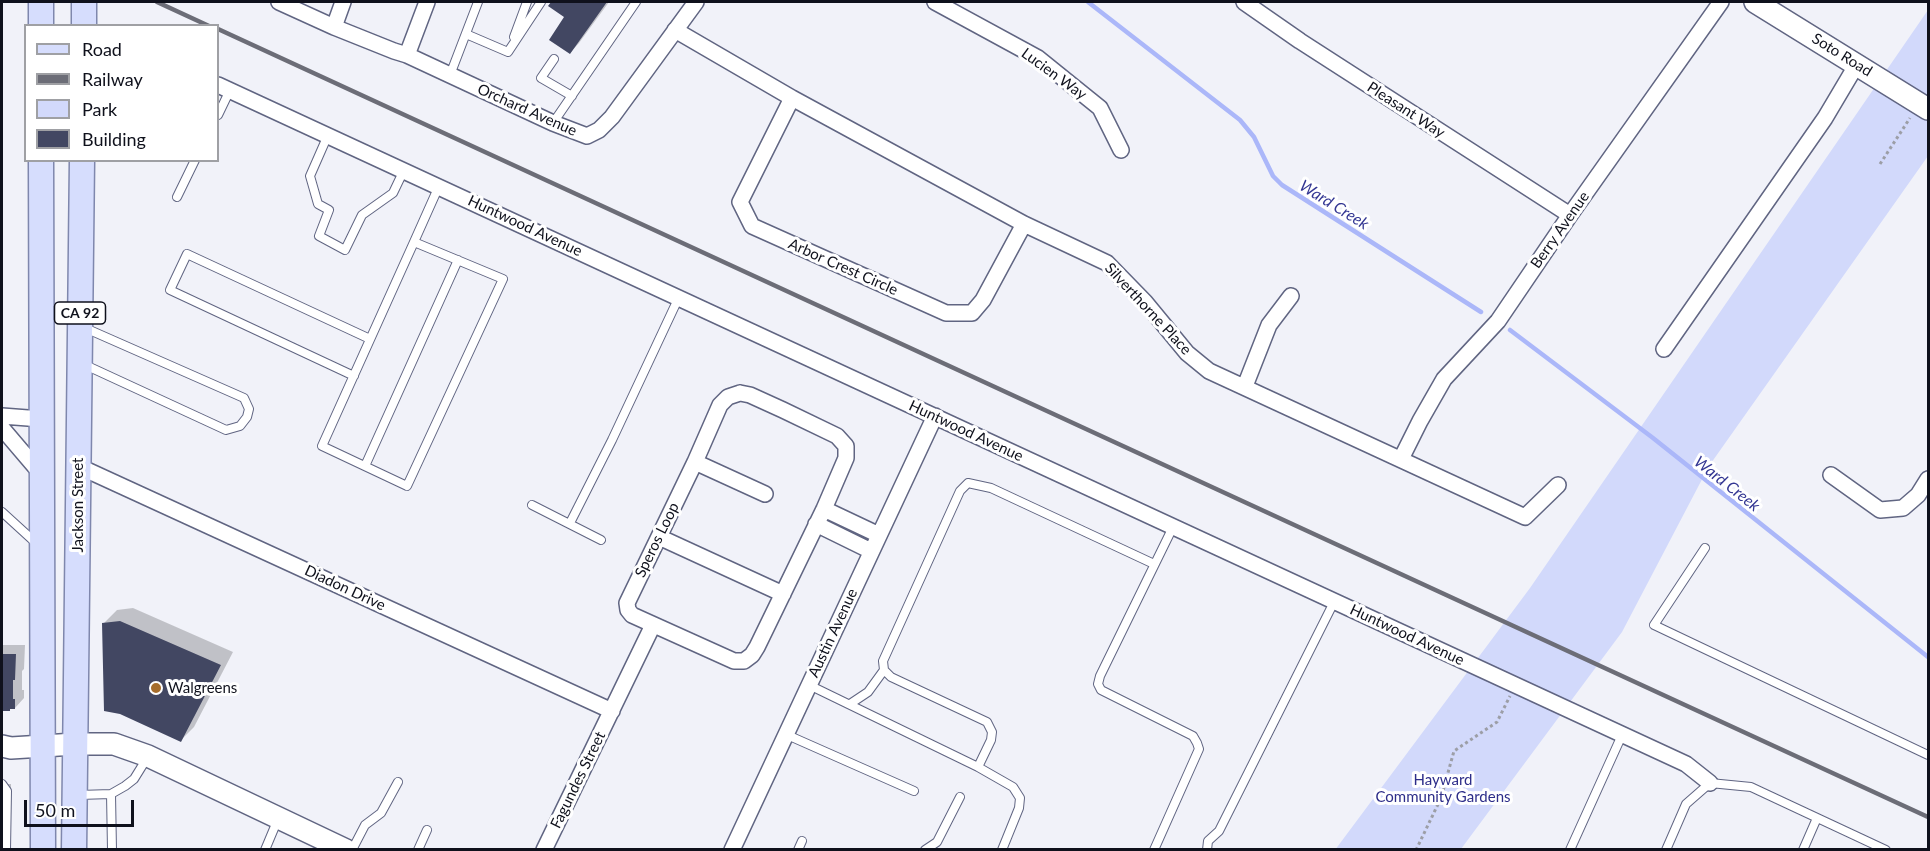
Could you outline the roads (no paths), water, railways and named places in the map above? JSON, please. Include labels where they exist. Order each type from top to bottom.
[{"type":"main road","points":[[41,2],[41,24]]},
{"type":"main road","points":[[84,2],[84,24]]},
{"type":"main road","name":"CA 92","points":[[41,162],[42,849]]},
{"type":"main road","name":"Jackson Street","points":[[74,849],[82,162]]},
{"type":"main road","points":[[41,418],[55,427],[66,441],[78,466]]},
{"type":"street","name":"Orchard Avenue","points":[[279,2],[334,27],[407,55],[586,136],[599,129],[612,117],[696,2]]},
{"type":"street","points":[[334,27],[343,2]]},
{"type":"street","points":[[407,55],[416,37],[427,2]]},
{"type":"street","name":"Lucien Way","points":[[935,2],[1038,58],[1100,108],[1121,150]]},
{"type":"street","name":"Pleasant Way","points":[[1244,2],[1299,41],[1569,215]]},
{"type":"street","name":"Berry Avenue","points":[[1401,459],[1444,379],[1498,321],[1569,215],[1721,2]]},
{"type":"street","name":"Soto Road","points":[[1755,2],[1923,105]]},
{"type":"street","name":"Silverthorne Place","points":[[675,30],[792,98],[1024,224],[1107,263],[1145,302],[1187,353],[1209,371],[1525,517],[1558,485]]},
{"type":"street","points":[[1664,349],[1825,118],[1857,64]]},
{"type":"street","name":"Huntwood Avenue","points":[[224,87],[1686,764],[1710,783]]},
{"type":"street","name":"Arbor Crest Circle","points":[[792,98],[740,202],[752,226],[946,313],[972,313],[983,300],[1024,224]]},
{"type":"street","points":[[1245,386],[1269,325],[1291,296]]},
{"type":"street","name":"Speros Loop","points":[[740,393],[750,395],[837,436],[846,446],[846,458],[824,509],[757,647],[744,661],[725,658],[632,615],[628,610],[627,603],[696,462],[720,405],[728,397],[740,393]]},
{"type":"street","name":"Austin Avenue","points":[[732,849],[935,416]]},
{"type":"street","points":[[2,417],[41,418]]},
{"type":"street","points":[[2,428],[42,475]]},
{"type":"street","points":[[696,462],[765,495]]},
{"type":"street","name":"Diadon Drive","points":[[78,466],[612,711]]},
{"type":"street","points":[[1832,475],[1880,510],[1903,508],[1918,495],[1929,479]]},
{"type":"street","points":[[824,509],[879,535]]},
{"type":"street","points":[[816,524],[872,551]]},
{"type":"street","points":[[659,537],[783,594]]},
{"type":"street","name":"Fagundes Street","points":[[544,849],[653,625]]},
{"type":"street","points":[[2,746],[12,748],[114,744],[148,756],[346,849]]},
{"type":"lane","points":[[450,75],[478,2]]},
{"type":"lane","points":[[508,52],[527,2]]},
{"type":"lane","points":[[508,52],[541,2]]},
{"type":"lane","points":[[553,123],[636,2]]},
{"type":"lane","points":[[466,34],[508,52]]},
{"type":"lane","points":[[554,58],[540,78],[572,96]]},
{"type":"lane","points":[[219,110],[224,87]]},
{"type":"lane","points":[[328,135],[310,176],[318,204],[330,210],[319,236],[345,250],[362,215],[393,193],[404,170]]},
{"type":"lane","points":[[177,197],[194,162]]},
{"type":"lane","points":[[414,242],[503,279],[407,486],[322,446],[439,186]]},
{"type":"lane","points":[[354,376],[170,290],[187,254],[370,339]]},
{"type":"lane","points":[[365,466],[458,260]]},
{"type":"lane","points":[[570,523],[679,297]]},
{"type":"lane","points":[[79,362],[226,430],[240,426],[247,417],[249,410],[244,398],[80,326]]},
{"type":"lane","points":[[978,767],[992,740],[992,732],[987,722],[891,677],[884,670],[883,661],[960,491],[968,483],[991,488],[1154,564]]},
{"type":"lane","points":[[532,505],[601,540]]},
{"type":"lane","points":[[2,512],[42,548]]},
{"type":"lane","points":[[1154,849],[1198,749],[1197,743],[1193,736],[1101,690],[1098,684],[1173,526]]},
{"type":"lane","points":[[1705,548],[1654,625],[1929,755]]},
{"type":"lane","points":[[1207,849],[1208,841],[1219,831],[1334,602]]},
{"type":"lane","points":[[850,704],[868,692],[884,670]]},
{"type":"lane","points":[[809,685],[978,767],[1013,787],[1020,798],[1019,808],[1002,849]]},
{"type":"lane","points":[[785,734],[914,792]]},
{"type":"lane","points":[[1570,849],[1622,735]]},
{"type":"lane","points":[[74,795],[111,794],[134,779],[148,756]]},
{"type":"lane","points":[[352,849],[365,825],[381,813],[398,782]]},
{"type":"lane","points":[[1666,849],[1686,804],[1710,783],[1751,787],[1886,849]]},
{"type":"lane","points":[[2,784],[6,791],[6,849]]},
{"type":"lane","points":[[111,794],[112,849]]},
{"type":"lane","points":[[925,849],[937,842],[960,797]]},
{"type":"lane","points":[[265,849],[278,817]]},
{"type":"lane","points":[[1803,849],[1817,818]]},
{"type":"lane","points":[[418,849],[427,830]]},
{"type":"lane","points":[[798,849],[802,841]]},
{"type":"waterway","name":"Ward Creek","points":[[1088,2],[1240,120],[1254,137],[1273,176],[1282,185],[1481,312]]},
{"type":"waterway","name":"Ward Creek","points":[[1510,330],[1653,438],[1928,657]]},
{"type":"railway","points":[[157,2],[205,24]]},
{"type":"railway","points":[[219,29],[1928,817]]},
{"type":"place","name":"Walgreens","points":[[156,688]]},
{"type":"park label","name":"Hayward Community Gardens","points":[[1443,788]]}]
